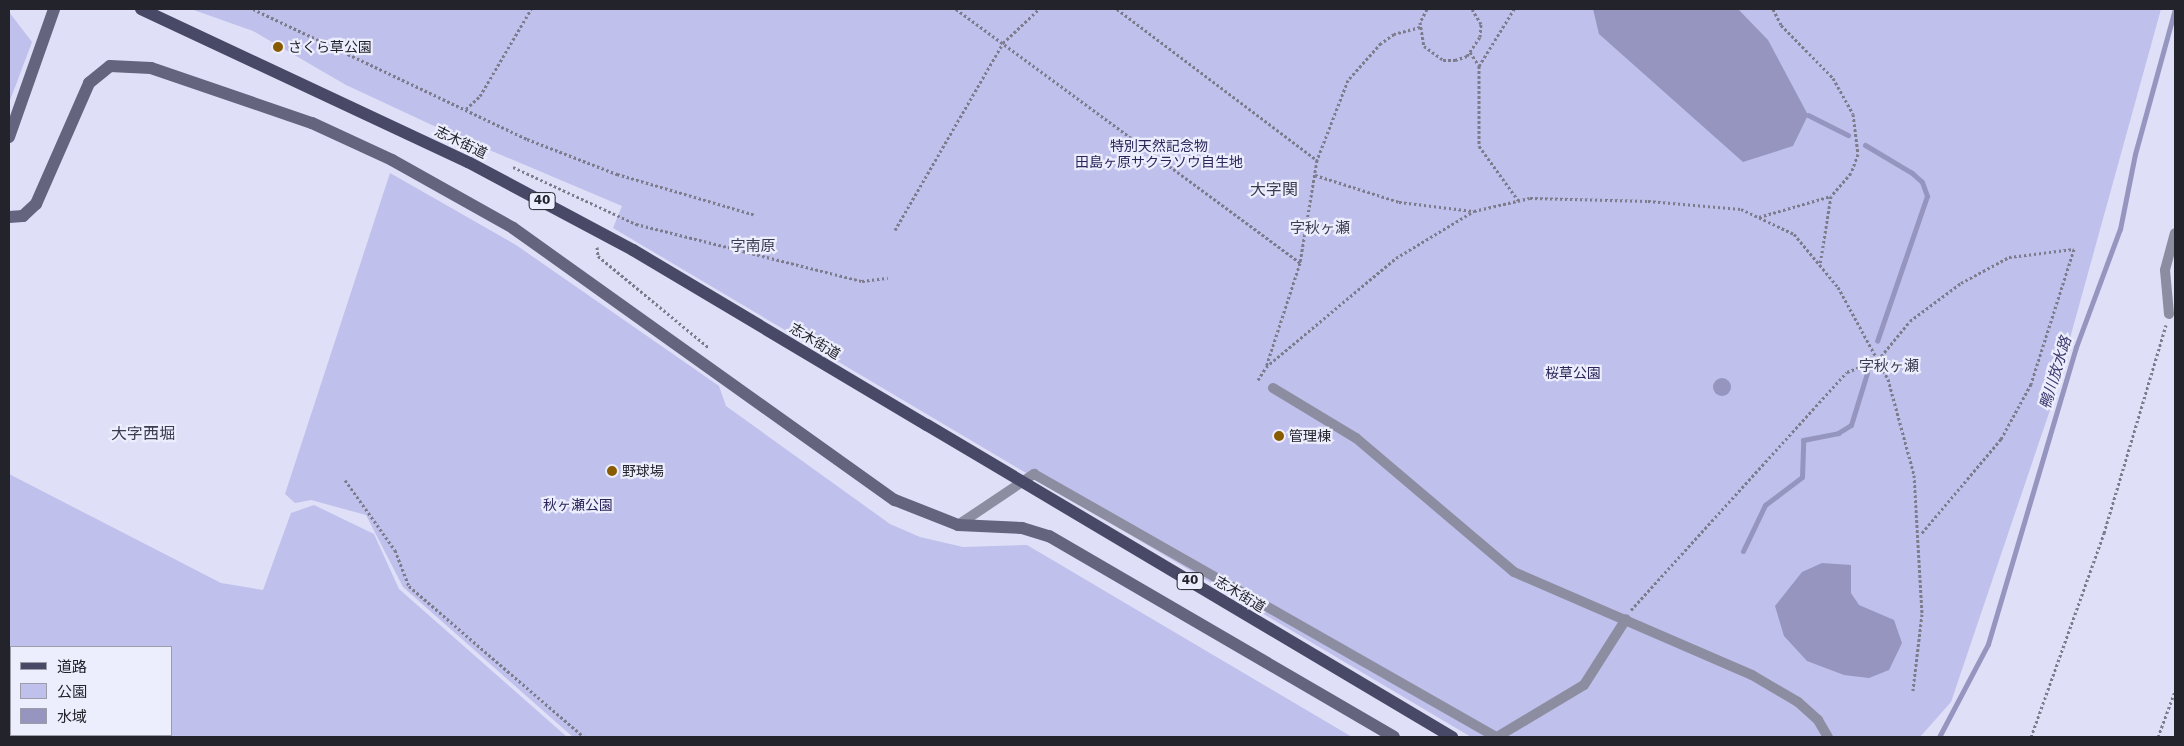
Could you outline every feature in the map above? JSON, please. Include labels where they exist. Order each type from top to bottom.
[{"type":"main road","name":"志木街道","points":[[141,9],[476,166],[633,250],[1452,737]]},
{"type":"street","points":[[9,137],[54,9]]},
{"type":"street","points":[[9,217],[23,216],[36,204],[96,74],[117,65],[151,68],[312,123],[454,193],[580,274],[895,500],[958,524],[1022,528],[1049,536],[1394,737]]},
{"type":"lane","points":[[2169,314],[2165,270],[2175,233]]},
{"type":"lane","points":[[1273,388],[1356,438],[1514,572],[1626,619],[1787,694],[1818,720],[1828,737]]},
{"type":"lane","points":[[958,524],[1034,474],[1497,737],[1584,685],[1626,619]]},
{"type":"path","points":[[253,9],[466,109],[617,174],[755,215]]},
{"type":"path","points":[[466,109],[480,96],[531,9]]},
{"type":"path","points":[[956,9],[1300,263]]},
{"type":"path","points":[[895,230],[1003,43],[1039,9]]},
{"type":"path","points":[[1117,9],[1317,160]]},
{"type":"path","points":[[1427,9],[1420,27],[1424,46],[1432,55],[1455,60],[1470,52],[1480,36],[1481,24],[1472,9]]},
{"type":"path","points":[[1514,9],[1480,66],[1479,146],[1518,201]]},
{"type":"path","points":[[1758,217],[1830,196],[1851,173],[1858,154],[1853,114],[1833,78],[1781,25],[1773,9]]},
{"type":"path","points":[[1258,380],[1266,367],[1300,263],[1317,160],[1348,80],[1360,63],[1394,34],[1420,27]]},
{"type":"path","points":[[1470,52],[1480,66]]},
{"type":"path","points":[[513,167],[636,224],[862,281],[888,278]]},
{"type":"path","points":[[1315,176],[1399,202],[1474,211]]},
{"type":"path","points":[[1820,265],[1830,196]]},
{"type":"path","points":[[1266,367],[1396,258],[1474,211],[1518,201],[1648,201],[1741,209],[1794,234],[1838,287],[1888,379],[1914,476],[1921,534],[1922,614],[1913,690]]},
{"type":"path","points":[[597,247],[598,256],[716,353]]},
{"type":"path","points":[[1626,619],[1703,528],[1847,372],[1878,360],[1910,322],[1960,283],[2009,257],[2074,249],[2031,384],[2001,440],[1921,534]]},
{"type":"path","points":[[2031,737],[2104,533],[2169,314]]},
{"type":"path","points":[[345,480],[396,550],[409,586],[584,737]]},
{"type":"path","points":[[2158,737],[2175,691]]},
{"type":"green space","name":"桜草公園","points":[[191,9],[2161,9],[2051,407],[1951,702],[1920,737],[1471,737],[613,228],[622,206],[447,132],[346,85],[253,31]]},
{"type":"green space","points":[[9,12],[32,42],[9,103]]},
{"type":"green space","name":"秋ヶ瀬公園","points":[[390,173],[516,245],[719,386],[726,406],[890,524],[920,537],[963,547],[1027,545],[1352,737],[573,737],[403,587],[366,515],[311,500],[295,503],[285,494]]},
{"type":"green space","points":[[9,474],[221,583],[263,590],[291,513],[314,505],[374,534],[399,589],[567,737],[9,737]]},
{"type":"water","points":[[1593,9],[1738,9],[1768,40],[1808,115],[1793,146],[1743,162],[1599,34]]},
{"type":"water","points":[[1722,378],[1728,381],[1731,387],[1728,393],[1722,396],[1716,393],[1713,387],[1716,381]]},
{"type":"water","points":[[1822,563],[1851,565],[1851,593],[1859,605],[1894,620],[1902,643],[1889,670],[1869,678],[1844,675],[1807,661],[1784,636],[1775,606],[1802,572]]},
{"type":"waterway","name":"鴨川放水路","points":[[1939,737],[1988,644],[2076,347],[2120,229],[2135,154],[2175,9]]},
{"type":"waterway","points":[[1808,115],[1848,135]]},
{"type":"waterway","points":[[1865,145],[1912,173],[1922,182],[1927,196],[1877,341]]},
{"type":"waterway","points":[[1743,551],[1765,505],[1802,477],[1803,440],[1838,433],[1851,425],[1867,373]]},
{"type":"place","name":"さくら草公園","points":[[278,47]]},
{"type":"place","name":"管理棟","points":[[1279,436]]},
{"type":"place","name":"野球場","points":[[612,471]]},
{"type":"district","name":"大字関","points":[[1274,190]]},
{"type":"district","name":"字秋ヶ瀬","points":[[1320,229]]},
{"type":"district","name":"字南原","points":[[753,247]]},
{"type":"district","name":"字秋ヶ瀬","points":[[1889,367]]},
{"type":"district","name":"大字西堀","points":[[143,434]]},
{"type":"park label","name":"特別天然記念物 田島ヶ原サクラソウ自生地","points":[[1159,154]]}]
